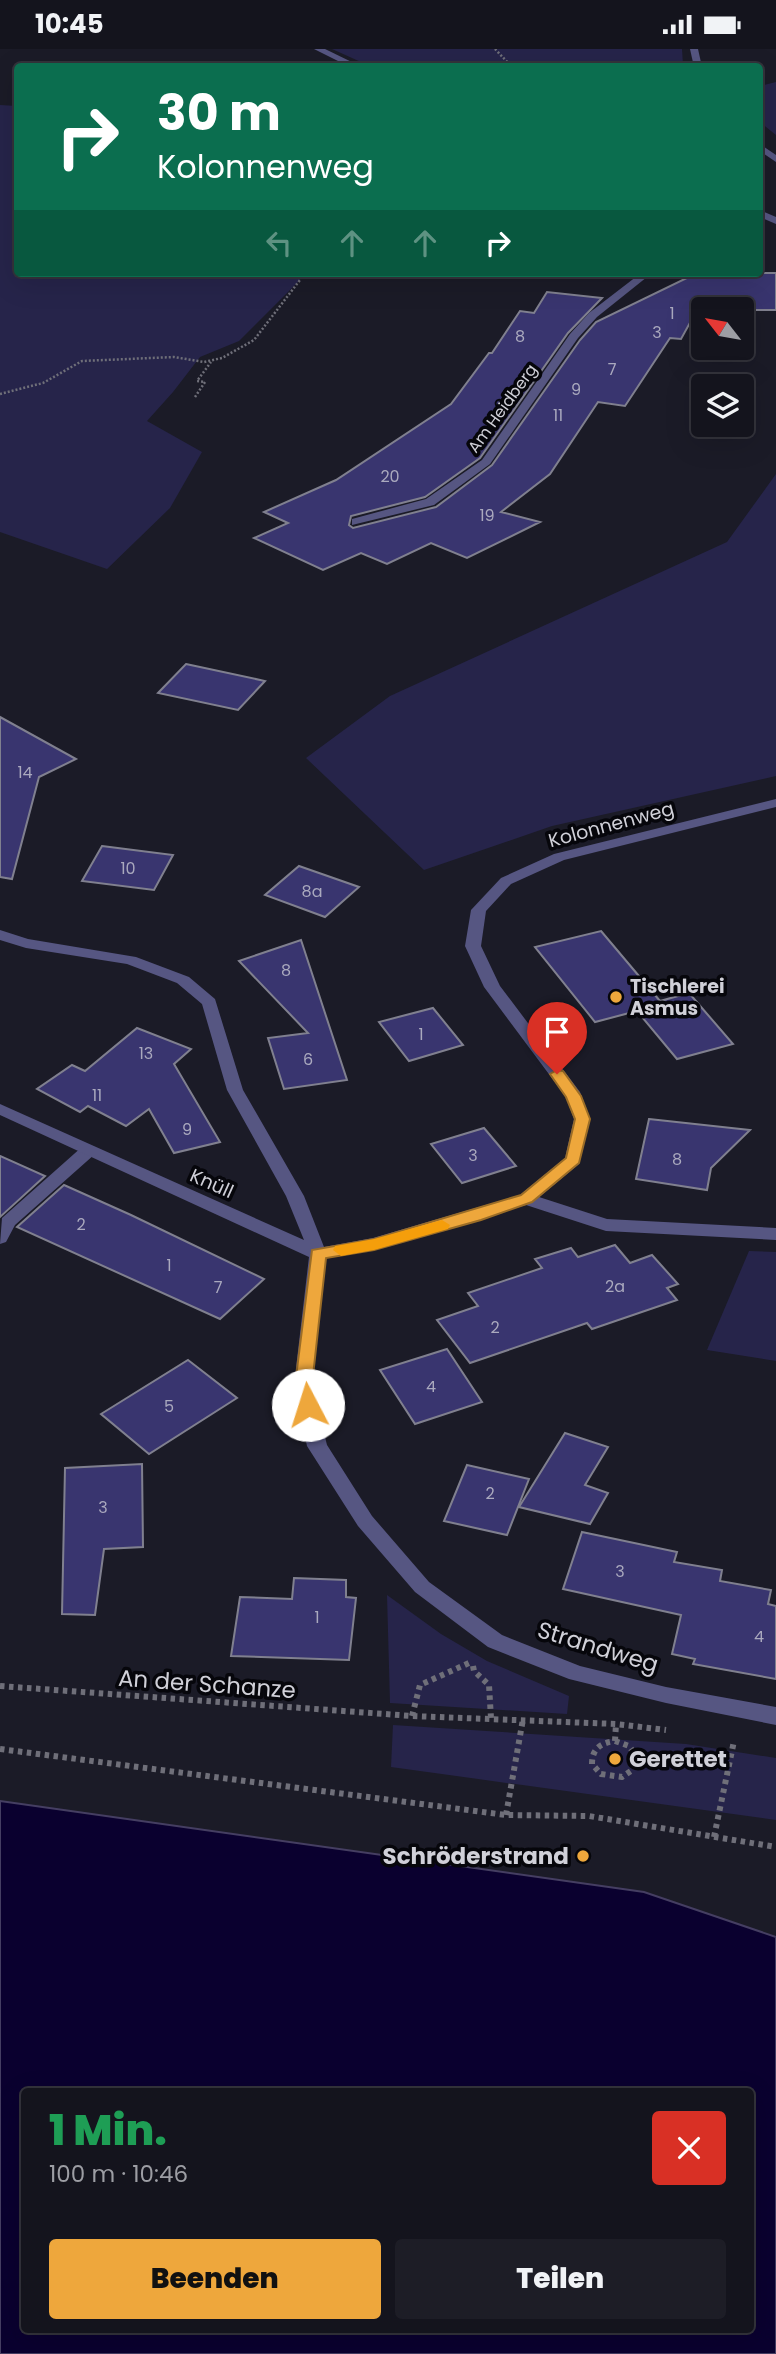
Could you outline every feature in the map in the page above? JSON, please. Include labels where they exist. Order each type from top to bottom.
[{"type":"street","points":[[318,49],[349,63]]},
{"type":"street","name":"Am Heidberg","points":[[356,523],[430,502],[486,461],[574,337],[593,315],[642,277]]},
{"type":"street","name":"Kolonnenweg","points":[[318,1254],[374,1244],[526,1199],[573,1160],[582,1119],[574,1096],[492,987],[473,946],[479,910],[506,881],[559,857],[776,803]]},
{"type":"street","points":[[0,935],[26,943],[130,960],[183,979],[209,1002],[234,1090],[295,1196],[318,1254]]},
{"type":"street","name":"Knüll","points":[[0,1109],[318,1254]]},
{"type":"street","points":[[0,1238],[8,1222],[89,1150]]},
{"type":"street","points":[[526,1199],[606,1225],[776,1234]]},
{"type":"street","name":"Strandweg","points":[[318,1254],[303,1385],[317,1446],[365,1521],[422,1587],[495,1641],[577,1673],[666,1695],[776,1716]]},
{"type":"path","points":[[495,49],[508,63]]},
{"type":"path","points":[[195,397],[205,382],[197,381],[212,362],[254,339],[301,277]]},
{"type":"path","points":[[0,394],[23,392],[71,370],[82,361],[174,357],[212,362]]},
{"type":"path","points":[[412,1716],[420,1685],[472,1662],[474,1671],[489,1685],[491,1718]]},
{"type":"path","name":"An der Schanze","points":[[0,1686],[412,1716],[616,1724],[668,1730]]},
{"type":"path","points":[[506,1815],[523,1720]]},
{"type":"path","points":[[615,1741],[616,1724]]},
{"type":"path","points":[[720,1739],[744,1744]]},
{"type":"path","points":[[615,1741],[629,1746],[636,1757],[634,1769],[622,1777],[601,1774],[592,1764],[596,1748],[615,1741]]},
{"type":"path","points":[[714,1837],[733,1741]]},
{"type":"path","points":[[0,1749],[506,1815],[589,1816],[776,1847]]},
{"type":"shaded area","points":[[332,49],[682,49],[683,63],[363,63]]},
{"type":"shaded area","points":[[776,82],[776,135],[763,124],[763,85]]},
{"type":"shaded area","points":[[0,105],[14,106],[14,277],[301,277],[239,341],[200,357],[147,421],[202,452],[170,508],[107,569],[0,532]]},
{"type":"shaded area","points":[[776,474],[776,776],[552,826],[424,870],[306,758],[390,696],[727,542]]},
{"type":"shaded area","points":[[749,1251],[776,1252],[776,1361],[707,1350]]},
{"type":"shaded area","points":[[387,1595],[441,1634],[487,1661],[569,1696],[567,1714],[390,1703]]},
{"type":"shaded area","points":[[393,1725],[686,1744],[776,1758],[776,1820],[391,1767]]},
{"type":"shaded area","points":[[0,1801],[644,1892],[776,1937],[776,2354],[0,2354]]},
{"type":"building","points":[[763,273],[776,273],[776,310],[754,310],[754,297],[691,297],[691,321],[681,339],[670,338],[625,406],[598,402],[550,474],[501,512],[540,522],[467,558],[431,543],[387,564],[361,553],[323,570],[254,538],[288,523],[264,512],[336,480],[451,404],[489,353],[492,353],[520,311],[534,313],[547,292],[602,298],[568,333],[480,458],[425,497],[351,516],[349,525],[353,528],[436,507],[492,465],[580,340],[596,322],[689,277],[763,277]]},
{"type":"building","points":[[186,664],[265,681],[238,710],[158,693]]},
{"type":"building","points":[[0,717],[76,759],[39,777],[12,879],[0,877]]},
{"type":"building","points":[[102,846],[173,855],[154,890],[82,881]]},
{"type":"building","points":[[299,866],[359,887],[325,917],[265,895]]},
{"type":"building","name":"Tischlerei Asmus","points":[[601,931],[660,1001],[689,993],[733,1044],[677,1059],[637,1011],[595,1022],[535,947]]},
{"type":"building","points":[[301,940],[347,1080],[284,1089],[268,1038],[308,1033],[239,961]]},
{"type":"building","points":[[433,1008],[463,1045],[409,1061],[379,1022]]},
{"type":"building","points":[[137,1028],[191,1049],[174,1064],[220,1142],[174,1153],[149,1109],[126,1126],[88,1106],[80,1112],[37,1089],[72,1065],[85,1071]]},
{"type":"building","points":[[649,1119],[750,1130],[711,1168],[707,1190],[636,1179]]},
{"type":"building","points":[[484,1128],[516,1166],[462,1183],[431,1144]]},
{"type":"building","points":[[0,1156],[45,1176],[0,1217]]},
{"type":"building","points":[[64,1185],[264,1279],[220,1319],[17,1227]]},
{"type":"building","points":[[615,1245],[630,1263],[652,1255],[678,1284],[667,1288],[677,1300],[592,1329],[587,1323],[470,1363],[437,1320],[478,1306],[468,1293],[542,1268],[535,1259],[571,1248],[578,1257]]},
{"type":"building","points":[[447,1349],[482,1402],[415,1424],[380,1370]]},
{"type":"building","points":[[188,1360],[237,1398],[149,1454],[101,1414]]},
{"type":"building","points":[[565,1433],[608,1447],[585,1485],[608,1493],[590,1524],[519,1507]]},
{"type":"building","points":[[142,1464],[143,1547],[104,1549],[95,1615],[62,1614],[65,1468]]},
{"type":"building","points":[[467,1465],[529,1479],[507,1535],[444,1521]]},
{"type":"building","points":[[582,1532],[677,1552],[674,1562],[722,1570],[720,1581],[771,1590],[768,1604],[776,1606],[776,1679],[693,1664],[695,1659],[672,1654],[681,1615],[563,1589]]},
{"type":"building","points":[[294,1578],[346,1580],[346,1597],[356,1598],[349,1660],[231,1656],[240,1597],[292,1599]]},
{"type":"slow traffic","points":[[341,1250],[374,1244],[442,1225]]},
{"type":"place","name":"Tischlerei Asmus","points":[[616,997]]},
{"type":"place","name":"Gerettet","points":[[615,1759]]},
{"type":"place","name":"Schröderstrand","points":[[583,1856]]},
{"type":"route","points":[[308,1405],[303,1385],[318,1254],[374,1244],[526,1199],[573,1160],[582,1119],[574,1096],[557,1074]]}]
